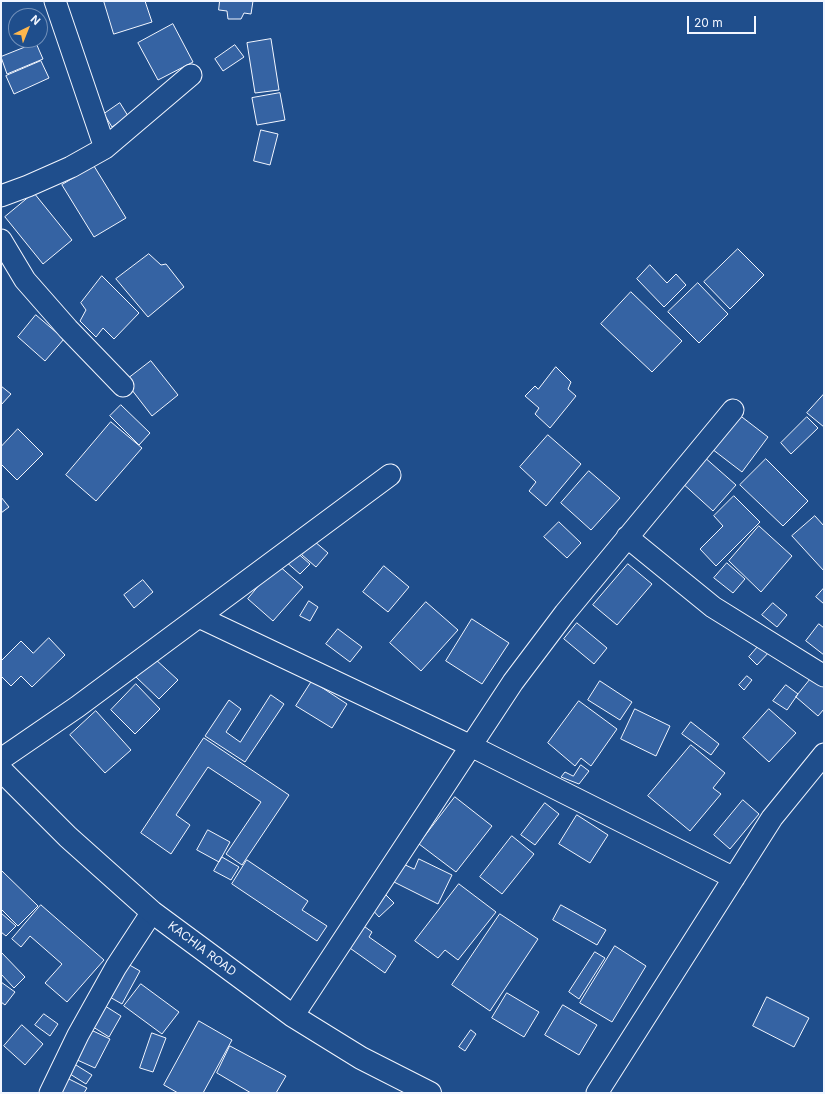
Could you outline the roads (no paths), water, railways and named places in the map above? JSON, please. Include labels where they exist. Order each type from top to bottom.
[{"type":"highway","name":"KACHIA ROAD","points":[[1,770],[68,837],[152,912],[293,1016],[361,1058],[430,1093]]},
{"type":"street","points":[[55,1],[105,148]]},
{"type":"street","points":[[1,196],[64,170],[105,148],[191,75]]},
{"type":"street","points":[[1,240],[25,280],[68,329],[122,386]]},
{"type":"street","points":[[293,1016],[513,682],[565,613],[733,410]]},
{"type":"street","points":[[1,759],[77,707],[390,475]]},
{"type":"street","points":[[627,537],[712,606],[824,676]]},
{"type":"street","points":[[199,617],[471,746],[734,878]]},
{"type":"street","points":[[597,1093],[772,818],[824,754]]},
{"type":"street","points":[[50,1093],[78,1035],[116,967],[152,912]]}]
